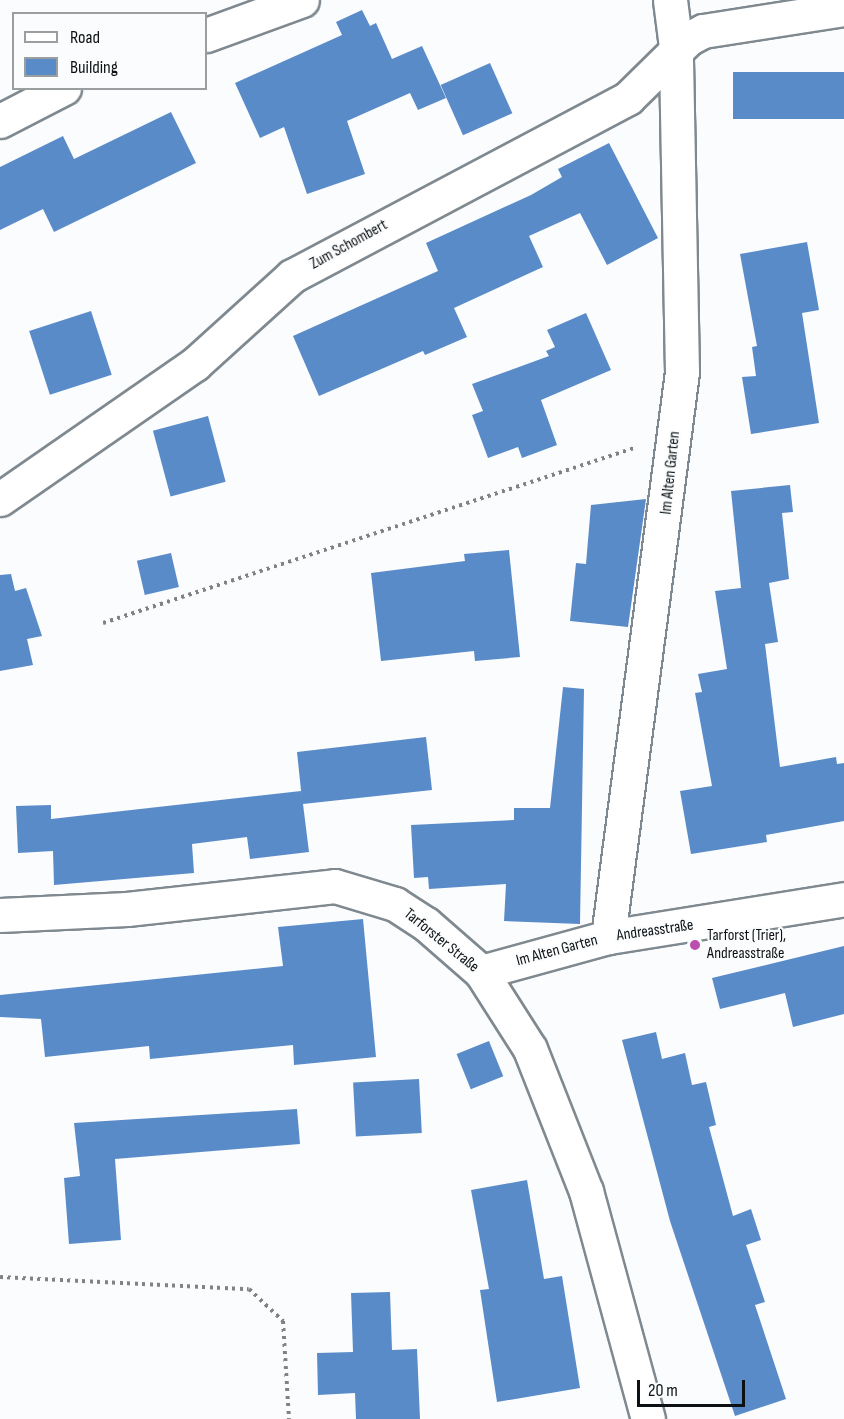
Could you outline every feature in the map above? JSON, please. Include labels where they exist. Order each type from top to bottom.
[{"type":"street","points":[[207,35],[302,0]]},
{"type":"street","points":[[670,0],[676,47],[703,31],[844,9]]},
{"type":"street","name":"Im Alten Garten","points":[[481,972],[608,937],[675,434],[681,372],[676,47]]},
{"type":"street","name":"Zum Schombert","points":[[0,499],[195,364],[291,276],[628,98],[676,47]]},
{"type":"street","points":[[0,121],[60,90]]},
{"type":"street","name":"Tarforster Straße","points":[[0,915],[127,909],[335,886],[395,904],[481,972],[530,1049],[582,1180],[648,1419]]},
{"type":"street","name":"Andreasstraße","points":[[608,937],[844,899]]},
{"type":"path","points":[[103,623],[675,434]]},
{"type":"path","points":[[0,1277],[249,1289],[284,1321],[289,1419]]},
{"type":"building","points":[[362,10],[370,26],[376,23],[392,59],[422,46],[446,98],[418,110],[410,93],[347,121],[365,174],[307,194],[284,127],[260,138],[235,83],[342,35],[336,22]]},
{"type":"building","points":[[490,63],[512,113],[463,135],[441,85]]},
{"type":"building","points":[[733,72],[844,72],[844,119],[733,119]]},
{"type":"building","points":[[171,112],[196,163],[54,232],[43,209],[0,230],[0,167],[63,136],[74,159]]},
{"type":"building","points":[[609,143],[658,238],[607,265],[580,213],[529,236],[543,267],[454,308],[467,337],[425,355],[423,351],[319,396],[293,336],[438,271],[426,243],[531,195],[562,177],[558,169]]},
{"type":"building","points":[[807,242],[819,310],[802,313],[819,423],[751,434],[742,377],[756,376],[752,347],[757,346],[740,254]]},
{"type":"building","points":[[91,311],[112,375],[50,395],[29,331]]},
{"type":"building","points":[[586,313],[611,370],[541,400],[557,445],[522,458],[518,447],[488,458],[472,415],[483,411],[472,384],[549,356],[546,351],[555,347],[547,330]]},
{"type":"building","points":[[208,416],[226,482],[171,496],[153,431]]},
{"type":"building","points":[[790,485],[793,512],[782,513],[789,579],[769,583],[778,642],[765,644],[780,767],[836,757],[837,764],[844,763],[844,821],[766,835],[767,842],[691,854],[680,791],[712,786],[695,693],[702,692],[698,674],[727,669],[715,591],[741,588],[731,491]]},
{"type":"building","points":[[646,499],[628,627],[570,621],[576,563],[586,564],[591,505]]},
{"type":"building","points":[[509,550],[520,657],[475,661],[474,651],[381,661],[371,573],[465,561],[464,554]]},
{"type":"building","points":[[171,553],[179,587],[145,595],[137,561]]},
{"type":"building","points":[[11,574],[15,591],[26,588],[42,636],[27,639],[33,665],[0,671],[0,575]]},
{"type":"building","points":[[563,687],[584,689],[580,924],[504,921],[506,884],[429,889],[428,877],[414,878],[411,825],[514,820],[514,808],[550,808]]},
{"type":"building","points":[[426,737],[432,790],[303,804],[309,852],[250,859],[247,837],[192,844],[194,873],[54,885],[53,851],[18,853],[16,806],[51,805],[51,819],[301,791],[302,800],[297,752]]},
{"type":"building","points":[[363,919],[376,1057],[294,1065],[293,1045],[150,1059],[149,1046],[45,1057],[41,1019],[0,1017],[0,995],[283,966],[278,927]]},
{"type":"building","points":[[844,946],[844,1014],[793,1027],[785,993],[720,1009],[712,978]]},
{"type":"building","points":[[656,1032],[662,1059],[685,1053],[692,1085],[706,1082],[716,1125],[709,1127],[733,1216],[751,1209],[761,1240],[746,1245],[765,1302],[755,1305],[786,1399],[735,1416],[670,1221],[622,1040]]},
{"type":"building","points":[[489,1041],[503,1076],[471,1089],[457,1054]]},
{"type":"building","points":[[419,1079],[422,1133],[356,1136],[353,1082]]},
{"type":"building","points":[[297,1109],[300,1144],[115,1159],[121,1240],[69,1244],[64,1178],[80,1176],[74,1123]]},
{"type":"building","points":[[527,1180],[544,1279],[562,1276],[580,1388],[497,1402],[480,1290],[489,1289],[471,1190]]},
{"type":"building","points":[[390,1292],[392,1350],[417,1349],[420,1419],[356,1419],[355,1393],[318,1395],[317,1353],[353,1352],[351,1293]]},
{"type":"place","name":"Tarforst (Trier), Andreasstraße","points":[[695,945]]}]
